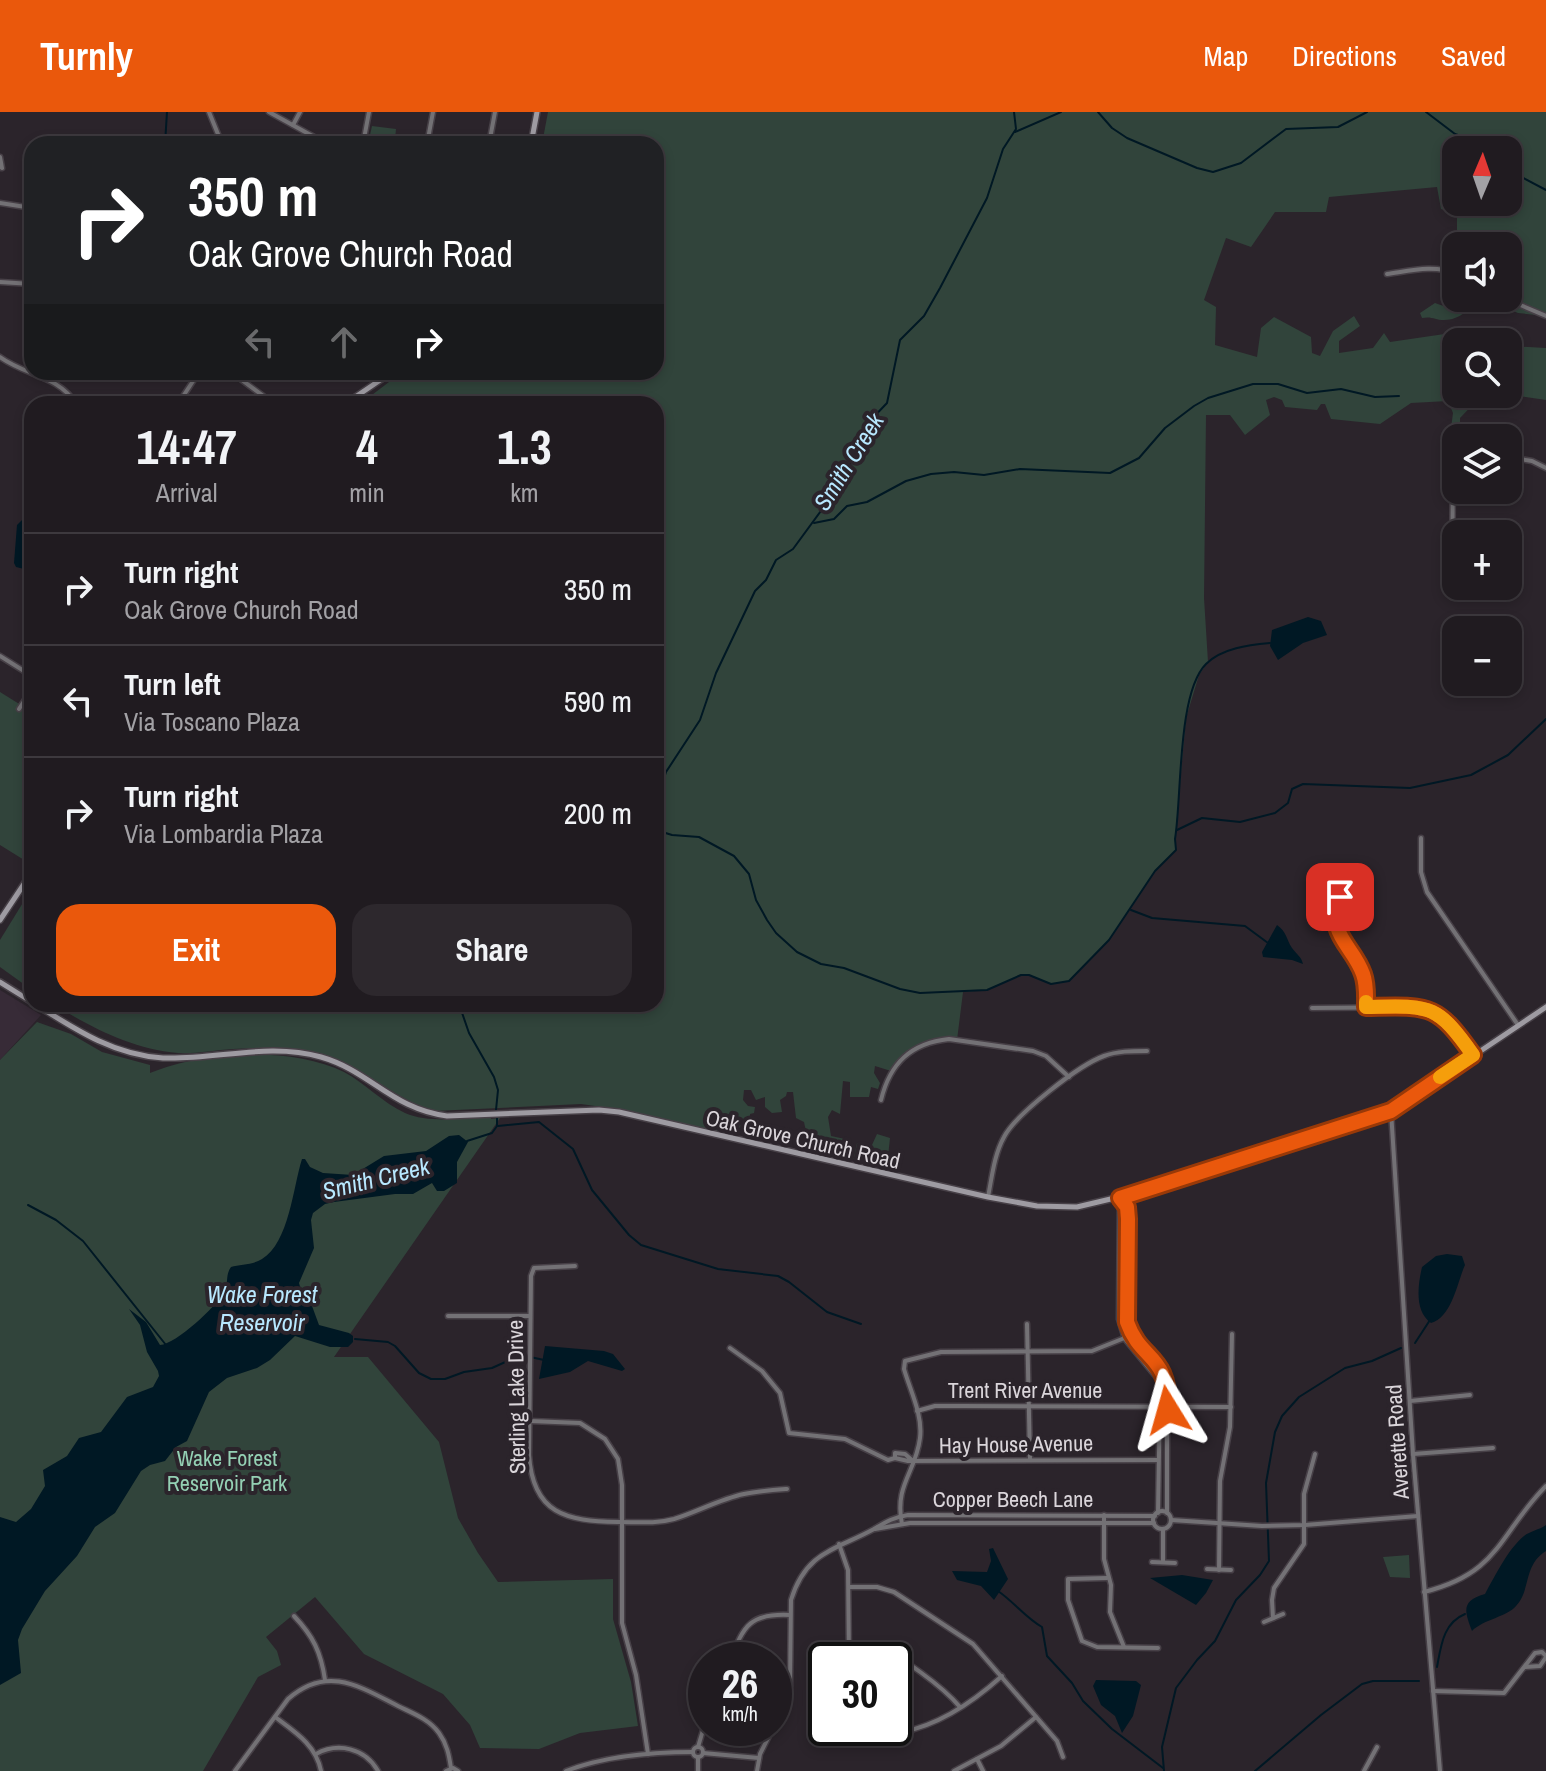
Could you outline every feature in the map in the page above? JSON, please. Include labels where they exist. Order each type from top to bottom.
[{"type":"main road","points":[[532,136],[537,112]]},
{"type":"main road","points":[[357,396],[380,380]]},
{"type":"main road","points":[[0,920],[24,884]]},
{"type":"main road","name":"Oak Grove Church Road","points":[[0,982],[24,997]]},
{"type":"main road","name":"Oak Grove Church Road","points":[[49,1012],[101,1043],[141,1055],[170,1058],[255,1051],[293,1052],[332,1061],[358,1074],[400,1103],[433,1114],[619,1112],[988,1197],[1059,1207],[1120,1198],[1391,1111],[1546,1007]]},
{"type":"street","points":[[209,112],[219,136]]},
{"type":"street","points":[[269,112],[313,136]]},
{"type":"street","points":[[293,125],[300,112]]},
{"type":"street","points":[[364,136],[369,112]]},
{"type":"street","points":[[428,136],[433,112]]},
{"type":"street","points":[[490,136],[495,112]]},
{"type":"street","points":[[0,157],[2,168]]},
{"type":"street","points":[[0,203],[24,207]]},
{"type":"street","points":[[1387,274],[1442,269]]},
{"type":"street","points":[[0,282],[24,284]]},
{"type":"street","points":[[1522,306],[1546,316]]},
{"type":"street","points":[[0,357],[24,370]]},
{"type":"street","points":[[50,380],[70,396]]},
{"type":"street","points":[[241,380],[261,396]]},
{"type":"street","points":[[1522,459],[1546,468]]},
{"type":"street","points":[[0,656],[24,671]]},
{"type":"street","points":[[19,709],[24,701]]},
{"type":"street","points":[[1421,838],[1421,872],[1427,892],[1518,1025]]},
{"type":"street","points":[[1340,897],[1335,908],[1339,936],[1363,974],[1366,1007]]},
{"type":"street","points":[[1312,1008],[1422,1007],[1439,1014],[1473,1055]]},
{"type":"street","points":[[881,1100],[888,1076],[901,1058],[915,1048],[937,1040],[1033,1051],[1046,1056],[1069,1077]]},
{"type":"street","points":[[988,1197],[997,1151],[1004,1136],[1021,1115],[1069,1077],[1102,1056],[1147,1051]]},
{"type":"street","name":"Averette Road","points":[[1391,1111],[1413,1454],[1440,1771]]},
{"type":"street","points":[[1120,1198],[1119,1319],[1125,1339],[1158,1379],[1159,1460],[1154,1523],[1157,1528],[1163,1529]]},
{"type":"street","points":[[1120,1198],[1127,1207],[1128,1219],[1126,1315],[1132,1335],[1158,1363],[1168,1389],[1167,1513],[1171,1520]]},
{"type":"street","points":[[1120,1265],[1127,1265]]},
{"type":"street","name":"Sterling Lake Drive","points":[[575,1266],[534,1268],[531,1276],[530,1471],[536,1491],[544,1501],[559,1513],[577,1520],[622,1522],[672,1519],[743,1494],[787,1489]]},
{"type":"street","points":[[448,1316],[530,1316]]},
{"type":"street","points":[[1027,1324],[1030,1459]]},
{"type":"street","points":[[1219,1570],[1220,1481],[1230,1436],[1232,1334]]},
{"type":"street","points":[[902,1524],[901,1495],[920,1438],[917,1411],[904,1369],[905,1361],[941,1352],[1092,1351],[1132,1335]]},
{"type":"street","name":"Hay House Avenue","points":[[730,1348],[762,1371],[780,1393],[789,1433],[835,1437],[888,1460],[895,1458],[897,1452],[913,1461],[1167,1460]]},
{"type":"street","points":[[1410,1401],[1470,1395]]},
{"type":"street","name":"Trent River Avenue","points":[[917,1411],[935,1406],[1231,1407]]},
{"type":"street","points":[[530,1421],[580,1423],[605,1439],[618,1459],[621,1472],[622,1623],[638,1683],[648,1754]]},
{"type":"street","points":[[1413,1454],[1493,1448]]},
{"type":"street","points":[[1273,1618],[1272,1594],[1302,1550],[1306,1537],[1304,1494],[1315,1454]]},
{"type":"street","points":[[1424,1592],[1449,1586],[1483,1566],[1546,1486]]},
{"type":"street","points":[[1156,1514],[1167,1513]]},
{"type":"street","name":"Copper Beech Lane","points":[[875,1529],[900,1516],[1156,1514]]},
{"type":"street","points":[[1104,1515],[1104,1559],[1111,1585],[1111,1619],[1124,1647]]},
{"type":"street","points":[[1171,1520],[1266,1526],[1418,1516]]},
{"type":"street","points":[[1163,1562],[1163,1529],[1171,1520]]},
{"type":"street","name":"Copper Beech Lane","points":[[790,1642],[791,1600],[800,1578],[820,1556],[875,1529],[902,1524],[1154,1523]]},
{"type":"street","points":[[839,1544],[846,1560],[849,1587],[849,1642]]},
{"type":"street","points":[[1152,1562],[1175,1563]]},
{"type":"street","points":[[1207,1569],[1231,1570]]},
{"type":"street","points":[[1107,1578],[1068,1579],[1068,1600],[1082,1641],[1097,1647],[1158,1648]]},
{"type":"street","points":[[849,1587],[877,1587],[894,1592],[973,1644],[1057,1741],[1063,1757]]},
{"type":"street","points":[[1264,1622],[1283,1614]]},
{"type":"street","points":[[737,1642],[751,1622],[767,1615],[790,1615]]},
{"type":"street","points":[[294,1616],[316,1644],[322,1657],[325,1681]]},
{"type":"street","points":[[1433,1691],[1504,1693],[1535,1653],[1542,1652],[1546,1656],[1540,1666],[1525,1667]]},
{"type":"street","points":[[912,1669],[940,1687],[960,1707]]},
{"type":"street","points":[[912,1729],[937,1722],[970,1702],[1002,1676]]},
{"type":"street","points":[[235,1771],[299,1690],[325,1681],[357,1685],[428,1721],[448,1749],[448,1770],[458,1771]]},
{"type":"street","points":[[275,1717],[302,1737],[316,1754],[321,1771]]},
{"type":"street","points":[[954,1771],[1001,1746],[1036,1717]]},
{"type":"street","name":"Copper Beech Lane","points":[[757,1771],[765,1746]]},
{"type":"street","points":[[693,1752],[698,1747]]},
{"type":"street","points":[[698,1747],[698,1771]]},
{"type":"street","points":[[1365,1771],[1377,1747]]},
{"type":"street","points":[[316,1754],[324,1749],[347,1748],[367,1757],[378,1771]]},
{"type":"street","points":[[566,1771],[583,1764],[673,1751],[759,1758]]},
{"type":"street","points":[[977,1759],[983,1771]]},
{"type":"shaded area","points":[[0,990],[24,1005],[24,1012],[41,1015],[0,1060]]},
{"type":"green space","points":[[548,112],[1546,112],[1546,316],[1516,312],[1522,312],[1522,232],[1457,232],[1457,216],[1522,216],[1522,136],[1442,136],[1442,209],[1437,187],[1329,197],[1326,212],[1275,212],[1251,247],[1226,238],[1204,300],[1216,307],[1215,345],[1257,357],[1261,328],[1274,317],[1311,337],[1312,353],[1320,356],[1333,331],[1354,316],[1360,326],[1339,341],[1339,353],[1373,348],[1384,333],[1390,342],[1442,334],[1442,401],[1411,403],[1380,424],[1331,419],[1325,404],[1317,410],[1285,407],[1282,400],[1274,397],[1266,400],[1270,415],[1245,435],[1230,415],[1206,415],[1204,598],[1208,662],[1199,675],[1186,718],[1176,850],[1155,871],[1109,940],[1069,981],[1051,984],[1021,975],[987,990],[963,992],[957,1040],[929,1044],[913,1052],[891,1071],[875,1066],[874,1073],[880,1083],[878,1089],[871,1087],[869,1097],[850,1097],[850,1082],[843,1081],[840,1114],[832,1110],[828,1117],[831,1136],[845,1139],[845,1145],[856,1148],[857,1143],[872,1145],[877,1134],[890,1138],[887,1166],[810,1150],[804,1122],[796,1118],[793,1092],[787,1092],[780,1100],[782,1112],[772,1113],[765,1107],[765,1097],[756,1100],[751,1090],[744,1090],[743,1100],[748,1106],[755,1107],[750,1118],[754,1118],[752,1123],[756,1125],[742,1133],[735,1124],[731,1126],[719,1114],[707,1110],[710,1121],[725,1126],[727,1134],[630,1111],[581,1104],[434,1111],[330,1058],[270,1049],[185,1053],[161,1051],[113,1036],[67,1012],[664,1012],[664,396],[371,396],[393,380],[664,380],[664,136],[544,136]]},
{"type":"green space","points":[[372,126],[396,129],[395,136],[370,136]]},
{"type":"green space","points":[[1435,303],[1442,306],[1442,312],[1465,312],[1444,320],[1422,318],[1420,313]]},
{"type":"green space","points":[[1522,347],[1546,348],[1546,400],[1522,396]]},
{"type":"green space","points":[[1451,408],[1470,408],[1460,418],[1460,424],[1452,424]]},
{"type":"green space","points":[[0,692],[24,707],[24,860],[0,845]]},
{"type":"green space","points":[[24,901],[24,984],[0,967],[0,940]]},
{"type":"green space","name":"Wake Forest Reservoir Park","points":[[37,1022],[71,1034],[102,1052],[150,1065],[150,1073],[221,1056],[247,1054],[299,1058],[344,1072],[397,1109],[415,1116],[436,1119],[500,1118],[334,1357],[368,1357],[439,1442],[458,1518],[498,1582],[613,1579],[613,1619],[631,1682],[638,1726],[580,1733],[539,1749],[480,1748],[470,1725],[443,1694],[364,1654],[315,1597],[266,1637],[277,1651],[281,1665],[258,1677],[203,1771],[0,1771],[0,1060]]},
{"type":"green space","points":[[1409,1555],[1410,1578],[1390,1577],[1383,1557]]},
{"type":"water","points":[[24,520],[24,569],[16,567],[14,563],[17,525]]},
{"type":"water","points":[[1308,617],[1321,621],[1327,635],[1303,643],[1278,660],[1270,646],[1272,630]]},
{"type":"water","points":[[1277,925],[1303,964],[1263,957],[1262,952]]},
{"type":"water","name":"Wake Forest Reservoir","points":[[459,1135],[468,1142],[457,1162],[457,1183],[444,1191],[437,1191],[432,1183],[413,1194],[334,1202],[325,1204],[313,1213],[314,1248],[299,1283],[302,1294],[312,1306],[319,1325],[349,1333],[353,1336],[353,1342],[348,1347],[330,1347],[295,1336],[270,1360],[227,1378],[209,1392],[187,1441],[176,1447],[165,1461],[141,1471],[115,1513],[95,1527],[77,1556],[45,1591],[18,1640],[21,1673],[0,1685],[0,1517],[16,1522],[31,1509],[45,1486],[43,1470],[67,1456],[79,1438],[101,1432],[127,1397],[153,1387],[159,1376],[158,1371],[147,1352],[140,1325],[129,1309],[146,1322],[160,1345],[195,1324],[224,1292],[231,1267],[262,1259],[278,1241],[289,1214],[302,1159],[323,1173],[353,1175],[384,1156],[426,1151],[449,1136]]},
{"type":"water","points":[[1436,1256],[1462,1256],[1465,1265],[1449,1307],[1438,1320],[1431,1323],[1420,1305],[1422,1267]]},
{"type":"water","points":[[545,1346],[604,1351],[613,1354],[625,1369],[622,1371],[588,1361],[570,1372],[539,1379]]},
{"type":"water","points":[[1546,1525],[1546,1551],[1534,1563],[1521,1600],[1512,1610],[1472,1631],[1466,1613],[1468,1604],[1485,1594],[1518,1541]]},
{"type":"water","points":[[993,1548],[1008,1579],[994,1600],[981,1586],[957,1580],[952,1571],[987,1572],[991,1561],[989,1549]]},
{"type":"water","points":[[1182,1575],[1213,1580],[1196,1605],[1150,1578]]},
{"type":"water","points":[[1096,1680],[1136,1681],[1141,1685],[1133,1716],[1122,1733],[1115,1716],[1101,1705],[1093,1686]]},
{"type":"waterway","points":[[166,136],[167,112]]},
{"type":"waterway","name":"Smith Creek","points":[[664,778],[700,720],[716,673],[755,591],[766,580],[776,560],[793,549],[826,504],[851,463],[867,424],[887,403],[900,340],[924,316],[987,198],[1003,149],[1016,129],[1014,112]]},
{"type":"waterway","points":[[1015,132],[1061,112]]},
{"type":"waterway","points":[[1098,112],[1112,128],[1127,138],[1213,172],[1241,163],[1286,129],[1338,127],[1367,112]]},
{"type":"waterway","points":[[1426,112],[1461,136]]},
{"type":"waterway","points":[[1522,177],[1546,190]]},
{"type":"waterway","points":[[814,523],[834,519],[847,506],[867,502],[906,481],[931,474],[954,472],[984,475],[1020,469],[1110,473],[1139,458],[1165,428],[1194,406],[1208,398],[1253,384],[1278,384],[1307,393],[1341,389],[1375,397],[1399,396]]},
{"type":"waterway","points":[[664,832],[699,837],[734,856],[749,874],[756,900],[776,933],[797,952],[821,964],[844,968],[900,989],[920,993],[987,990],[1021,975],[1051,984],[1069,981],[1109,940],[1155,871],[1176,850],[1185,721],[1197,678],[1206,664],[1220,654],[1245,646],[1270,643]]},
{"type":"waterway","points":[[1177,830],[1202,818],[1240,822],[1275,813],[1288,803],[1292,789],[1303,784],[1410,788],[1471,775],[1508,755],[1546,719]]},
{"type":"waterway","points":[[1131,910],[1152,918],[1245,926],[1268,943]]},
{"type":"waterway","name":"Smith Creek","points":[[462,1012],[469,1033],[494,1077],[498,1090],[496,1110]]},
{"type":"waterway","name":"Smith Creek","points":[[467,1141],[492,1133],[497,1126],[497,1118]]},
{"type":"waterway","points":[[498,1126],[539,1122],[573,1149],[592,1190],[641,1245],[718,1269],[778,1276],[827,1312],[861,1324]]},
{"type":"waterway","points":[[28,1205],[56,1220],[83,1241],[166,1345]]},
{"type":"waterway","points":[[1415,1343],[1430,1320]]},
{"type":"waterway","points":[[355,1339],[388,1342],[419,1373],[431,1379],[445,1379],[464,1372],[492,1368],[521,1355],[544,1360]]},
{"type":"waterway","points":[[1164,1771],[1162,1747],[1176,1688],[1215,1641],[1236,1600],[1269,1561],[1266,1483],[1275,1432],[1282,1416],[1299,1397],[1345,1368],[1372,1361],[1401,1348]]},
{"type":"waterway","points":[[998,1591],[1042,1627],[1047,1656],[1072,1683],[1083,1701],[1112,1729],[1163,1768]]},
{"type":"waterway","points":[[1437,1667],[1448,1629],[1465,1614]]},
{"type":"waterway","points":[[1255,1771],[1362,1684],[1373,1681],[1419,1681]]},
{"type":"slow traffic","points":[[1366,1002],[1366,1007],[1422,1007],[1439,1014],[1452,1027],[1473,1055],[1440,1077]]},
{"type":"route","points":[[1168,1410],[1164,1374],[1132,1335],[1127,1322],[1128,1219],[1127,1207],[1120,1198],[1391,1111],[1473,1055],[1439,1014],[1422,1007],[1366,1007],[1363,974],[1339,936],[1335,908],[1340,897]]}]
